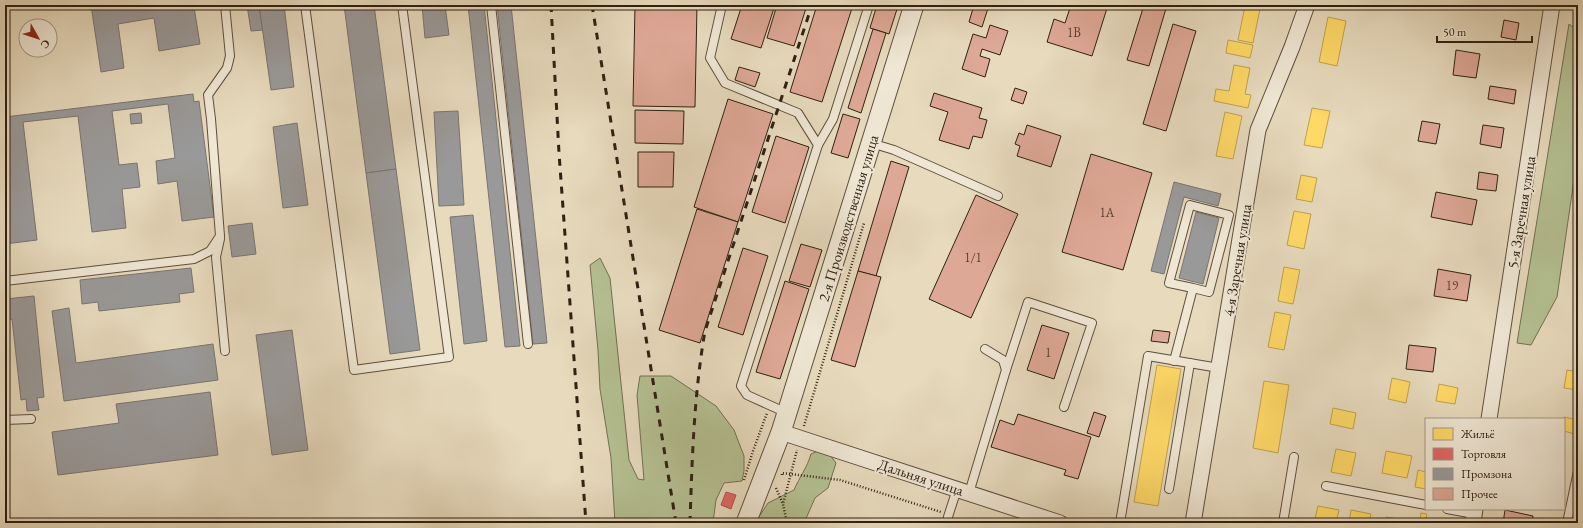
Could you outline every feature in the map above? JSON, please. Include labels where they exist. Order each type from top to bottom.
[{"type":"street","name":"2-я Производственная улица","points":[[746,523],[781,432],[779,409],[871,143],[914,5]]},
{"type":"street","name":"4-я Заречная улица","points":[[1193,523],[1258,130],[1292,47],[1307,5]]},
{"type":"street","name":"5-я Заречная улица","points":[[1489,418],[1552,5]]},
{"type":"street","name":"Дальняя улица","points":[[781,432],[1060,523]]},
{"type":"lane","points":[[225,5],[230,56],[227,68],[208,95],[220,236],[216,257],[225,351]]},
{"type":"lane","points":[[305,5],[354,370],[449,357],[402,5]]},
{"type":"lane","points":[[491,5],[528,344]]},
{"type":"lane","points":[[722,5],[710,58],[725,83],[798,113],[818,145]]},
{"type":"lane","points":[[779,409],[747,395],[741,386],[818,145],[833,119],[869,5]]},
{"type":"lane","points":[[871,143],[894,150],[998,196]]},
{"type":"lane","points":[[1190,205],[1229,214],[1209,292],[1193,288],[1169,283],[1190,205]]},
{"type":"lane","points":[[5,281],[194,259],[210,251],[220,236]]},
{"type":"lane","points":[[1174,361],[1193,288]]},
{"type":"lane","points":[[946,523],[963,491],[1006,370],[1028,302],[1092,323],[1064,407]]},
{"type":"lane","points":[[985,348],[1003,360],[1006,370]]},
{"type":"lane","points":[[1120,523],[1148,356],[1219,368]]},
{"type":"lane","points":[[1169,489],[1190,363]]},
{"type":"lane","points":[[5,420],[31,419]]},
{"type":"lane","points":[[1283,523],[1294,457]]},
{"type":"lane","points":[[1567,523],[1578,471]]},
{"type":"lane","points":[[1326,486],[1425,505]]},
{"type":"lane","points":[[1452,510],[1474,515]]},
{"type":"path","points":[[783,504],[800,438],[866,216]]},
{"type":"path","points":[[742,487],[753,451],[779,409]]},
{"type":"path","points":[[780,478],[782,473],[840,480],[949,515]]},
{"type":"path","points":[[778,483],[776,488],[783,504],[787,523]]},
{"type":"green space","points":[[1569,24],[1578,31],[1578,152],[1557,297],[1531,345],[1517,343]]},
{"type":"green space","points":[[600,258],[610,278],[629,460],[638,479],[644,480],[637,395],[640,376],[671,376],[716,406],[734,430],[744,456],[742,481],[724,483],[716,500],[713,523],[615,523],[611,458],[600,389],[590,265]]},
{"type":"green space","points":[[820,450],[830,455],[836,463],[828,488],[815,498],[804,523],[755,523],[768,503],[794,490],[808,464],[811,454]]},
{"type":"building: Жильё","points":[[1245,6],[1260,9],[1253,43],[1238,40]]},
{"type":"building: Жильё","points":[[1328,17],[1346,21],[1337,66],[1319,62]]},
{"type":"building: Жильё","points":[[1228,40],[1253,45],[1250,58],[1226,53]]},
{"type":"building: Жильё","points":[[1234,65],[1250,68],[1245,94],[1251,95],[1248,108],[1214,101],[1216,89],[1229,91]]},
{"type":"building: Жильё","points":[[1312,108],[1330,111],[1322,148],[1304,145]]},
{"type":"building: Жильё","points":[[1225,112],[1242,116],[1233,159],[1216,156]]},
{"type":"building: Жильё","points":[[1301,175],[1317,178],[1312,202],[1296,199]]},
{"type":"building: Жильё","points":[[1294,211],[1311,214],[1304,249],[1287,245]]},
{"type":"building: Жильё","points":[[1284,267],[1300,270],[1293,304],[1278,301]]},
{"type":"building: Жильё","points":[[1275,312],[1291,315],[1284,350],[1268,347]]},
{"type":"building: Жильё","points":[[1157,365],[1181,369],[1158,506],[1134,502]]},
{"type":"building: Жильё","points":[[1567,370],[1578,372],[1578,390],[1564,388]]},
{"type":"building: Жильё","points":[[1392,378],[1410,382],[1406,403],[1388,399]]},
{"type":"building: Жильё","points":[[1264,381],[1289,385],[1278,453],[1253,448]]},
{"type":"building: Жильё","points":[[1439,384],[1458,388],[1455,404],[1436,401]]},
{"type":"building: Жильё","points":[[1333,408],[1356,413],[1353,429],[1330,424]]},
{"type":"building: Жильё","points":[[1564,418],[1578,420],[1575,434],[1565,431]]},
{"type":"building: Жильё","points":[[1336,449],[1356,453],[1351,476],[1331,472]]},
{"type":"building: Жильё","points":[[1386,451],[1412,456],[1407,478],[1382,473]]},
{"type":"building: Жильё","points":[[1418,470],[1425,472],[1425,489],[1415,487]]},
{"type":"building: Жильё","points":[[1318,506],[1339,510],[1336,523],[1314,523]]},
{"type":"building: Жильё","points":[[1351,510],[1371,514],[1369,523],[1349,523]]},
{"type":"building: Жильё","points":[[1421,513],[1427,514],[1425,523],[1419,523]]},
{"type":"building: Жильё","points":[[1386,517],[1405,520],[1405,523],[1384,523]]},
{"type":"building: Торговля","points":[[726,492],[736,495],[731,509],[721,505]]},
{"type":"building: Промзона","points":[[91,5],[182,5],[183,9],[194,7],[200,44],[159,51],[154,18],[118,24],[124,68],[101,72]]},
{"type":"building: Промзона","points":[[247,5],[259,5],[263,30],[251,31]]},
{"type":"building: Промзона","points":[[259,5],[284,5],[294,87],[271,90]]},
{"type":"building: Промзона","points":[[344,5],[374,5],[396,169],[366,173]]},
{"type":"building: Промзона","points":[[422,5],[445,5],[449,35],[425,38]]},
{"type":"building: Промзона","points":[[468,5],[484,5],[520,346],[505,347]]},
{"type":"building: Промзона","points":[[497,5],[511,5],[547,343],[533,344]]},
{"type":"building: Промзона","points":[[193,94],[194,102],[199,101],[214,217],[182,221],[177,181],[158,184],[156,161],[175,158],[168,104],[112,111],[119,165],[137,163],[140,187],[122,189],[126,228],[92,232],[78,116],[23,122],[37,240],[5,244],[5,117]]},
{"type":"building: Промзона","points":[[458,111],[464,205],[439,206],[434,112]]},
{"type":"building: Промзона","points":[[141,113],[142,123],[131,124],[130,114]]},
{"type":"building: Промзона","points":[[297,123],[308,205],[283,208],[273,127]]},
{"type":"building: Промзона","points":[[396,169],[420,350],[390,354],[366,173]]},
{"type":"building: Промзона","points":[[1174,182],[1221,194],[1218,206],[1184,197],[1164,274],[1151,271]]},
{"type":"building: Промзона","points":[[1196,212],[1219,218],[1203,284],[1179,278]]},
{"type":"building: Промзона","points":[[473,215],[487,341],[464,344],[450,217]]},
{"type":"building: Промзона","points":[[252,223],[256,254],[232,257],[228,226]]},
{"type":"building: Промзона","points":[[191,268],[194,292],[179,294],[180,302],[99,311],[98,302],[82,304],[80,280]]},
{"type":"building: Промзона","points":[[34,296],[44,397],[37,398],[39,410],[27,411],[26,399],[21,400],[12,319],[5,320],[5,299]]},
{"type":"building: Промзона","points":[[69,308],[76,363],[213,344],[218,380],[64,401],[52,311]]},
{"type":"building: Промзона","points":[[292,330],[308,450],[272,455],[256,335]]},
{"type":"building: Промзона","points":[[210,392],[218,455],[58,475],[52,432],[119,423],[116,404]]},
{"type":"building: Прочее","points":[[635,5],[697,5],[695,107],[633,106]]},
{"type":"building: Прочее","points":[[742,5],[775,5],[761,48],[731,39]]},
{"type":"building: Прочее","points":[[777,5],[807,5],[794,46],[767,38]]},
{"type":"building: Прочее","points":[[817,5],[853,5],[822,102],[790,92]]},
{"type":"building: Прочее","points":[[877,5],[898,6],[889,34],[870,28]]},
{"type":"building: Прочее","points":[[974,5],[989,5],[982,27],[969,22]]},
{"type":"building: Прочее","points":[[1071,5],[1108,5],[1092,56],[1047,42],[1054,19],[1065,23]]},
{"type":"building: Прочее","points":[[1144,5],[1167,5],[1149,66],[1127,60]]},
{"type":"building: Прочее","points":[[1504,20],[1519,23],[1516,40],[1501,37]]},
{"type":"building: Прочее","points":[[1173,24],[1196,31],[1166,131],[1143,124]]},
{"type":"building: Прочее","points":[[990,25],[1008,31],[1000,55],[982,49],[980,56],[990,59],[985,77],[962,69],[973,34],[986,38]]},
{"type":"building: Прочее","points":[[873,29],[886,33],[861,113],[848,108]]},
{"type":"building: Прочее","points":[[1456,50],[1480,54],[1476,78],[1453,75]]},
{"type":"building: Прочее","points":[[739,67],[760,73],[755,87],[735,80]]},
{"type":"building: Прочее","points":[[1490,86],[1516,90],[1514,104],[1488,99]]},
{"type":"building: Прочее","points":[[1015,88],[1027,92],[1023,104],[1011,100]]},
{"type":"building: Прочее","points":[[934,93],[982,108],[979,118],[987,120],[982,138],[973,136],[969,149],[939,140],[948,112],[930,106]]},
{"type":"building: Прочее","points":[[728,99],[773,114],[738,222],[694,207]]},
{"type":"building: Прочее","points":[[635,110],[684,111],[683,144],[635,143]]},
{"type":"building: Прочее","points":[[843,114],[860,119],[848,158],[831,153]]},
{"type":"building: Прочее","points":[[1422,121],[1440,124],[1436,144],[1418,141]]},
{"type":"building: Прочее","points":[[1027,125],[1061,136],[1051,167],[1017,156],[1020,146],[1015,144],[1019,133],[1024,135]]},
{"type":"building: Прочее","points":[[1483,125],[1504,128],[1501,148],[1480,144]]},
{"type":"building: Прочее","points":[[776,136],[809,147],[785,223],[752,212]]},
{"type":"building: Прочее","points":[[638,152],[674,152],[673,187],[638,187]]},
{"type":"building: Прочее","points":[[1091,154],[1152,173],[1123,270],[1062,252]]},
{"type":"building: Прочее","points":[[891,161],[909,167],[876,276],[858,271]]},
{"type":"building: Прочее","points":[[1479,172],[1498,175],[1496,191],[1477,189]]},
{"type":"building: Прочее","points":[[1436,192],[1477,200],[1472,225],[1431,217]]},
{"type":"building: Прочее","points":[[976,195],[1018,214],[971,318],[929,299]]},
{"type":"building: Прочее","points":[[697,209],[738,222],[700,343],[659,330]]},
{"type":"building: Прочее","points":[[801,244],[822,250],[810,287],[789,281]]},
{"type":"building: Прочее","points":[[743,248],[768,256],[743,335],[718,327]]},
{"type":"building: Прочее","points":[[1438,269],[1471,275],[1467,301],[1434,296]]},
{"type":"building: Прочее","points":[[858,271],[881,277],[855,367],[831,360]]},
{"type":"building: Прочее","points":[[785,281],[809,289],[780,379],[756,372]]},
{"type":"building: Прочее","points":[[1042,325],[1069,333],[1054,379],[1027,370]]},
{"type":"building: Прочее","points":[[1153,330],[1170,332],[1168,343],[1151,341]]},
{"type":"building: Прочее","points":[[1409,345],[1436,348],[1433,372],[1406,369]]},
{"type":"building: Прочее","points":[[1094,412],[1106,416],[1099,437],[1087,433]]},
{"type":"building: Прочее","points":[[1018,414],[1091,437],[1078,479],[1064,475],[1066,470],[991,447],[1000,420],[1014,425]]},
{"type":"building: Прочее","points":[[1505,510],[1533,516],[1532,523],[1503,523]]},
{"type":"railway","points":[[551,5],[559,153],[586,523]]},
{"type":"railway","points":[[592,5],[676,523]]},
{"type":"railway","points":[[690,523],[696,403],[705,331],[812,5]]}]
